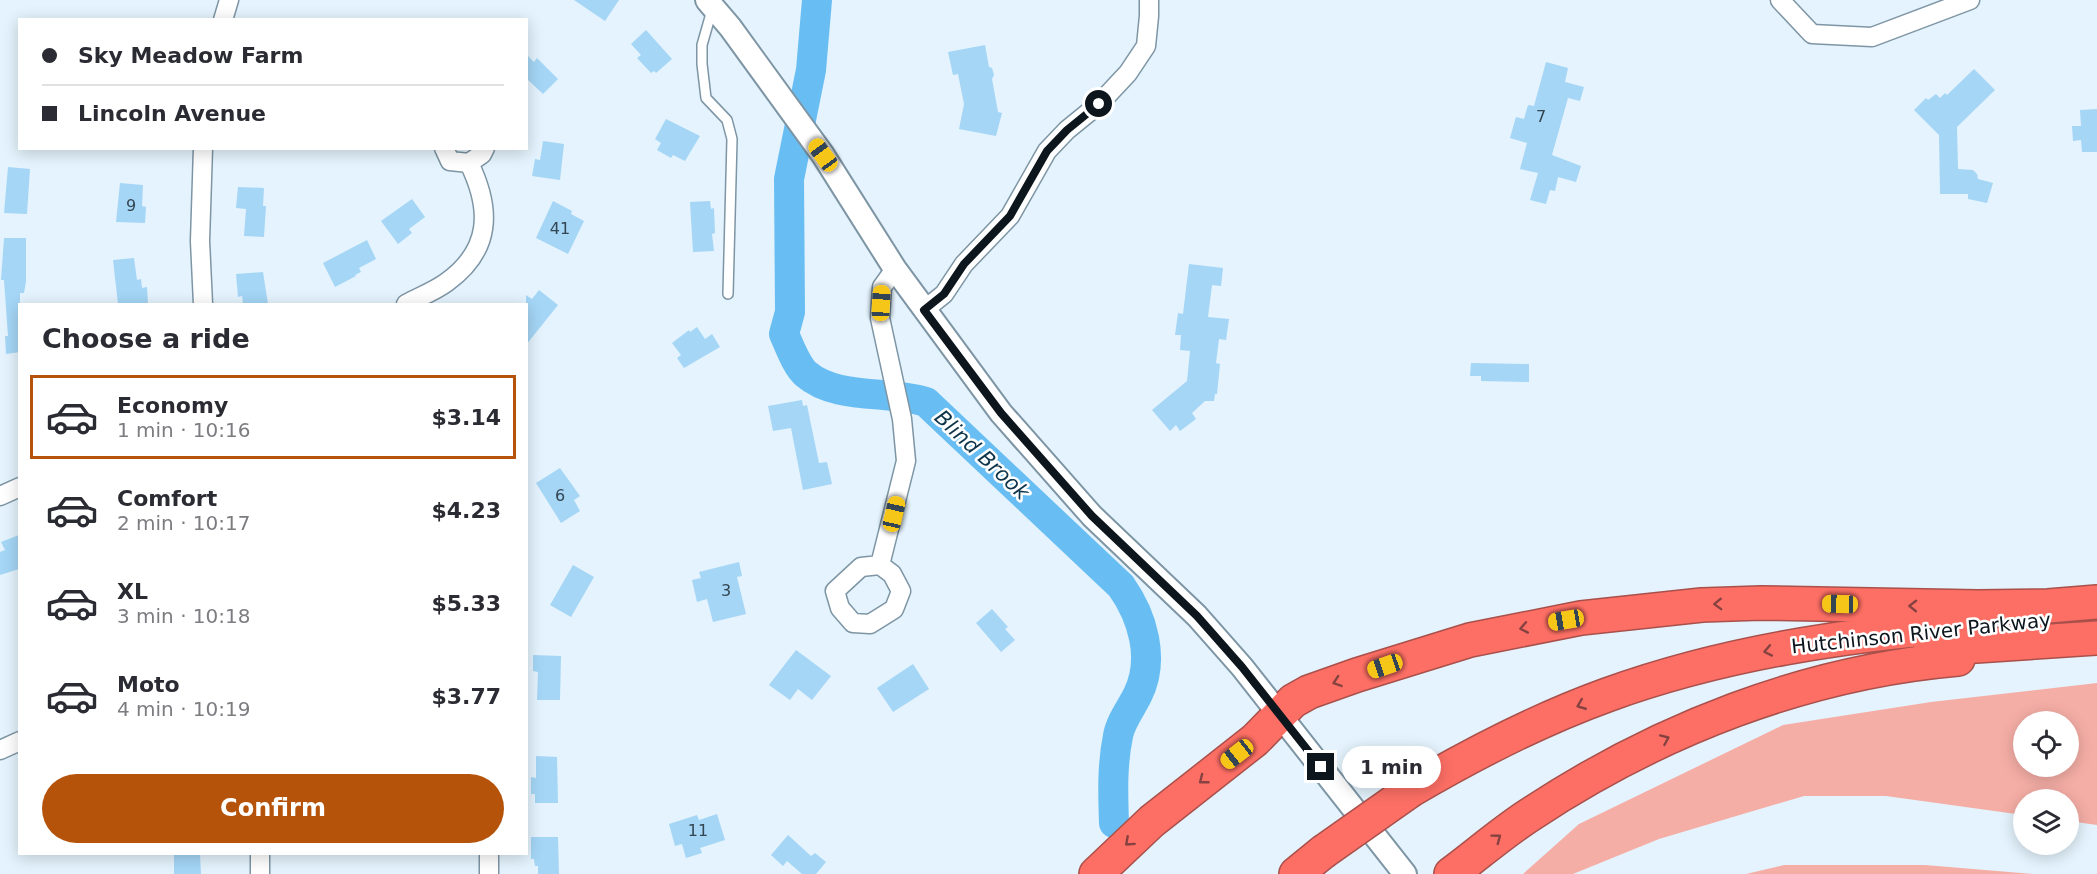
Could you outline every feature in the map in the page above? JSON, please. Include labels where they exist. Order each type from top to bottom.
[{"type":"highway","points":[[1096,874],[1164,811],[1255,740],[1293,701],[1309,692],[1413,657],[1497,634],[1611,614],[1732,604],[1978,607],[2048,606],[2097,602]]},
{"type":"highway","name":"Hutchinson River Parkway","points":[[1296,874],[1330,865],[1496,743],[1580,705],[1637,685],[1724,660],[1874,634],[2097,616]]},
{"type":"highway","points":[[1451,874],[1520,821],[1576,785],[1651,745],[1742,708],[1806,686],[1865,673],[1947,660],[2046,652],[2097,638]]},
{"type":"highway","name":"Hutchinson River Parkway","points":[[1417,799],[1489,770],[1571,732],[1656,700],[1714,684],[1773,671],[1863,657],[1954,647],[2097,638]]},
{"type":"street","points":[[224,18],[229,0]]},
{"type":"street","points":[[924,310],[944,294],[964,264],[1010,216],[1047,151],[1067,130],[1099,104],[1128,73],[1146,46],[1149,0]]},
{"type":"street","points":[[1780,0],[1812,34],[1872,37],[1970,0]]},
{"type":"street","points":[[712,2],[823,155],[895,269],[1009,422],[1092,516],[1197,616],[1279,714],[1405,874]]},
{"type":"street","points":[[203,150],[200,241],[203,303]]},
{"type":"street","points":[[445,150],[450,161],[469,163],[484,150]]},
{"type":"street","points":[[408,303],[445,283],[464,268],[478,248],[484,230],[485,206],[479,183],[469,163]]},
{"type":"street","points":[[880,565],[906,461],[902,419],[880,318],[882,287],[895,269]]},
{"type":"street","points":[[0,496],[18,488]]},
{"type":"street","points":[[0,750],[18,742]]},
{"type":"street","points":[[260,855],[260,874]]},
{"type":"street","points":[[489,855],[489,874]]},
{"type":"lane","points":[[712,2],[702,45],[702,64],[706,98],[727,120],[732,139],[728,294]]},
{"type":"shaded area","points":[[2097,683],[2097,825],[2079,822],[2079,789],[2013,789],[2013,814],[1886,796],[1804,796],[1659,839],[1573,874],[1523,874],[1579,824],[1783,725],[1931,702]]},
{"type":"shaded area","points":[[1784,865],[1925,865],[2033,874],[1746,874]]},
{"type":"building","points":[[574,0],[619,0],[605,21]]},
{"type":"building","points":[[646,30],[672,59],[656,73],[654,71],[651,73],[637,58],[641,55],[631,44]]},
{"type":"building","points":[[985,45],[989,67],[992,68],[994,75],[992,79],[998,112],[1002,113],[996,136],[959,129],[964,104],[958,74],[953,75],[948,52]]},
{"type":"building","points":[[528,56],[534,62],[537,58],[558,79],[543,94],[528,80]]},
{"type":"building","points":[[1546,62],[1568,68],[1565,82],[1584,87],[1580,101],[1568,98],[1552,155],[1581,166],[1576,182],[1558,177],[1555,191],[1550,190],[1546,204],[1530,200],[1538,173],[1520,169],[1527,143],[1510,138],[1516,117],[1524,119],[1528,105],[1534,106]]},
{"type":"building","points":[[1974,69],[1995,90],[1957,127],[1958,169],[1973,170],[1978,179],[1993,183],[1987,203],[1968,199],[1968,194],[1940,194],[1939,135],[1914,110],[1926,98],[1928,100],[1936,94],[1940,98],[1945,93],[1947,95]]},
{"type":"building","points":[[2097,109],[2097,152],[2082,152],[2081,140],[2073,141],[2072,126],[2081,126],[2080,110]]},
{"type":"building","points":[[666,119],[700,136],[685,161],[673,155],[671,158],[657,150],[661,143],[655,139]]},
{"type":"building","points":[[543,141],[564,144],[560,180],[532,176],[535,159],[540,160]]},
{"type":"building","points":[[8,167],[30,169],[27,214],[4,213]]},
{"type":"building","points":[[120,183],[143,185],[142,206],[146,207],[145,223],[116,222]]},
{"type":"building","points":[[238,187],[264,188],[263,206],[266,206],[264,237],[244,236],[246,209],[236,208]]},
{"type":"building","points":[[412,199],[425,217],[409,229],[412,233],[398,244],[381,221]]},
{"type":"building","points":[[553,201],[572,211],[571,214],[584,221],[568,254],[536,238]]},
{"type":"building","points":[[710,201],[711,209],[714,208],[715,233],[712,234],[714,251],[693,252],[690,202]]},
{"type":"building","points":[[4,238],[26,238],[26,282],[24,293],[20,293],[20,303],[18,303],[18,352],[6,354],[5,336],[8,336],[4,280],[1,280]]},
{"type":"building","points":[[367,240],[376,259],[359,268],[361,272],[356,276],[335,287],[323,263]]},
{"type":"building","points":[[134,258],[137,280],[141,279],[142,288],[147,287],[148,303],[118,303],[113,260]]},
{"type":"building","points":[[1189,264],[1223,268],[1221,286],[1212,285],[1208,317],[1229,319],[1226,340],[1219,339],[1216,363],[1220,364],[1217,394],[1215,394],[1214,401],[1205,401],[1192,413],[1196,419],[1180,431],[1176,425],[1170,431],[1152,410],[1187,381],[1190,351],[1180,350],[1181,335],[1175,335],[1178,313],[1183,314]]},
{"type":"building","points":[[263,272],[268,303],[243,303],[242,296],[238,297],[236,274]]},
{"type":"building","points":[[539,290],[558,305],[528,342],[526,295],[532,299]]},
{"type":"building","points":[[697,327],[705,339],[712,334],[720,347],[684,368],[677,358],[681,355],[672,343]]},
{"type":"building","points":[[1471,363],[1529,364],[1529,382],[1481,381],[1481,376],[1470,376]]},
{"type":"building","points":[[802,400],[803,406],[807,405],[819,463],[827,462],[832,484],[803,490],[791,428],[773,431],[768,406]]},
{"type":"building","points":[[560,468],[580,496],[574,500],[580,511],[561,523],[536,483]]},
{"type":"building","points":[[18,535],[18,569],[0,575],[0,552],[5,550],[1,542]]},
{"type":"building","points":[[739,562],[742,576],[737,577],[746,614],[713,622],[707,599],[697,602],[692,580],[701,578],[699,572]]},
{"type":"building","points":[[573,565],[594,577],[571,617],[550,605]]},
{"type":"building","points":[[992,609],[1008,627],[1005,629],[1015,640],[1001,652],[976,623]]},
{"type":"building","points":[[796,650],[831,676],[812,700],[798,689],[790,700],[769,685]]},
{"type":"building","points":[[533,655],[561,656],[560,700],[537,700],[538,672],[533,671]]},
{"type":"building","points":[[913,664],[929,689],[893,712],[877,688]]},
{"type":"building","points":[[536,756],[557,757],[558,803],[535,803],[535,794],[531,794],[531,777],[536,778]]},
{"type":"building","points":[[717,814],[725,840],[700,848],[702,853],[686,858],[682,844],[675,846],[669,824],[697,815],[699,820]]},
{"type":"building","points":[[788,835],[811,856],[815,853],[826,862],[816,874],[802,874],[787,861],[783,866],[771,855]]},
{"type":"building","points":[[531,837],[558,837],[559,874],[538,874],[538,866],[535,866],[534,859],[531,859]]},
{"type":"building","points":[[174,855],[200,855],[201,874],[174,874]]},
{"type":"waterway","name":"Blind Brook","points":[[817,0],[811,70],[789,179],[790,312],[784,334],[799,366],[818,382],[847,391],[911,398],[926,402],[1121,586],[1141,625],[1146,667],[1138,694],[1119,731],[1114,768],[1114,823]]},
{"type":"route","points":[[1099,104],[1067,130],[1047,151],[1010,216],[964,264],[944,294],[924,310],[1001,413],[1092,516],[1197,616],[1242,667],[1321,767]]}]
